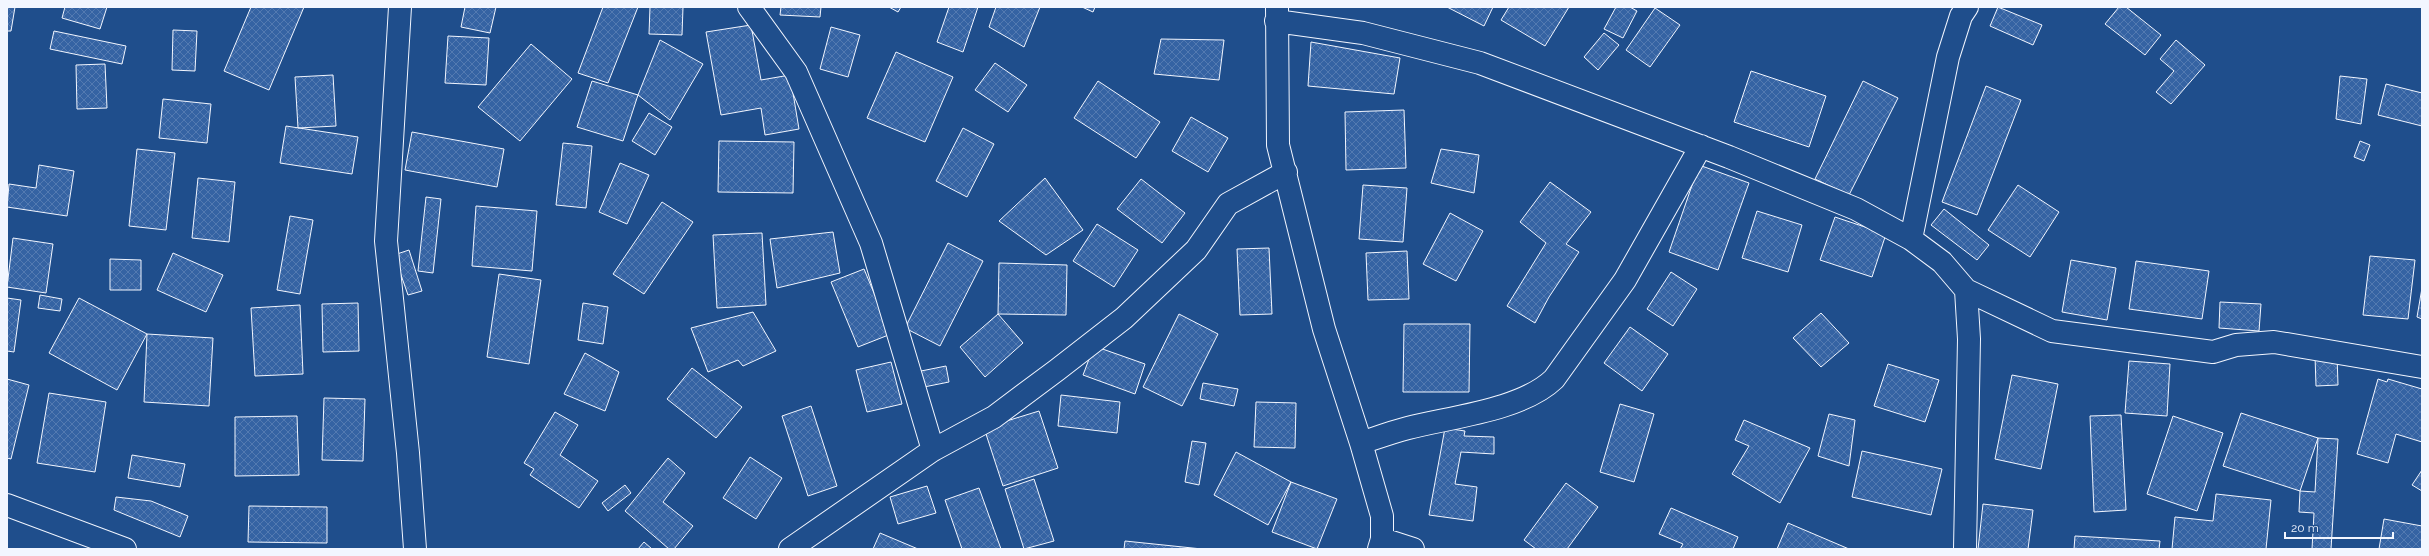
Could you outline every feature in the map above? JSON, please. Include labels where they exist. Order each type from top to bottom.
[{"type":"street","points":[[400,7],[386,241],[408,454],[415,549]]},
{"type":"street","points":[[749,7],[796,72],[870,243],[933,450]]},
{"type":"street","points":[[1911,239],[1948,58],[1961,16],[1966,7]]},
{"type":"street","points":[[1413,549],[1381,544],[1382,516],[1361,443],[1324,329],[1286,172],[1278,145],[1276,14],[1363,33],[1480,62],[1701,146],[1856,209],[1911,239],[1942,262],[1966,290],[2052,331],[2213,352],[2236,345],[2274,342],[2422,367]]},
{"type":"street","points":[[1361,443],[1407,428],[1467,415],[1524,398],[1543,390],[1554,379],[1625,280],[1701,146]]},
{"type":"street","points":[[790,549],[933,450],[994,417],[1063,365],[1124,318],[1196,250],[1228,204],[1286,172]]},
{"type":"street","points":[[1965,549],[1969,340],[1966,290]]},
{"type":"street","points":[[7,505],[125,549]]},
{"type":"building","points":[[7,7],[15,7],[11,31],[7,31]]},
{"type":"building","points":[[65,7],[107,7],[100,29],[62,18]]},
{"type":"building","points":[[251,7],[304,7],[269,90],[224,71]]},
{"type":"building","points":[[465,7],[496,7],[490,33],[461,27]]},
{"type":"building","points":[[603,7],[638,7],[608,83],[578,73]]},
{"type":"building","points":[[650,7],[683,7],[682,35],[649,34]]},
{"type":"building","points":[[781,7],[821,7],[820,17],[780,15]]},
{"type":"building","points":[[889,7],[901,7],[898,12]]},
{"type":"building","points":[[949,7],[978,7],[963,52],[937,42]]},
{"type":"building","points":[[996,7],[1040,7],[1024,47],[989,27]]},
{"type":"building","points":[[1082,7],[1095,7],[1093,12]]},
{"type":"building","points":[[1447,7],[1493,7],[1484,26]]},
{"type":"building","points":[[1509,7],[1569,7],[1545,46],[1501,20]]},
{"type":"building","points":[[1616,7],[1630,7],[1637,11],[1623,38],[1604,29]]},
{"type":"building","points":[[1998,7],[2042,25],[2033,45],[1990,26]]},
{"type":"building","points":[[2119,7],[2126,7],[2161,35],[2145,55],[2105,24]]},
{"type":"building","points":[[1655,8],[1680,25],[1650,67],[1626,50]]},
{"type":"building","points":[[751,25],[761,80],[790,75],[799,129],[765,135],[761,108],[721,115],[706,32]]},
{"type":"building","points":[[831,27],[860,35],[848,77],[820,69]]},
{"type":"building","points":[[173,30],[197,31],[195,71],[172,70]]},
{"type":"building","points":[[54,31],[126,46],[122,64],[50,49]]},
{"type":"building","points":[[1604,33],[1619,45],[1598,70],[1584,57]]},
{"type":"building","points":[[448,36],[489,38],[486,85],[445,83]]},
{"type":"building","points":[[1161,39],[1224,40],[1219,80],[1154,74]]},
{"type":"building","points":[[660,40],[703,64],[670,120],[638,95]]},
{"type":"building","points":[[2176,40],[2205,65],[2171,104],[2156,92],[2174,71],[2160,59]]},
{"type":"building","points":[[1311,42],[1400,58],[1394,94],[1308,86]]},
{"type":"building","points":[[531,44],[572,79],[520,141],[478,107]]},
{"type":"building","points":[[896,52],[953,77],[925,142],[867,118]]},
{"type":"building","points":[[995,63],[1027,85],[1008,112],[975,90]]},
{"type":"building","points":[[105,64],[107,108],[77,109],[76,65]]},
{"type":"building","points":[[1751,71],[1826,96],[1809,147],[1734,122]]},
{"type":"building","points":[[333,75],[336,126],[298,128],[295,77]]},
{"type":"building","points":[[2340,76],[2367,79],[2361,124],[2336,119]]},
{"type":"building","points":[[592,81],[638,95],[623,141],[577,127]]},
{"type":"building","points":[[1098,81],[1160,122],[1136,158],[1074,118]]},
{"type":"building","points":[[1863,81],[1898,98],[1849,195],[1815,179]]},
{"type":"building","points":[[2386,84],[2422,93],[2422,126],[2378,115]]},
{"type":"building","points":[[1986,86],[2021,100],[1977,215],[1942,202]]},
{"type":"building","points":[[163,99],[211,104],[207,143],[159,138]]},
{"type":"building","points":[[1404,110],[1406,168],[1346,170],[1345,112]]},
{"type":"building","points":[[649,113],[672,127],[655,155],[632,141]]},
{"type":"building","points":[[1191,117],[1228,138],[1208,172],[1172,151]]},
{"type":"building","points":[[286,126],[358,137],[352,174],[280,163]]},
{"type":"building","points":[[963,128],[994,144],[967,197],[936,181]]},
{"type":"building","points":[[412,132],[504,149],[497,187],[405,170]]},
{"type":"building","points":[[719,141],[794,142],[793,193],[718,192]]},
{"type":"building","points":[[2360,141],[2370,145],[2364,161],[2354,157]]},
{"type":"building","points":[[563,143],[592,146],[586,208],[556,205]]},
{"type":"building","points":[[137,149],[175,153],[166,230],[129,226]]},
{"type":"building","points":[[1441,149],[1479,155],[1474,193],[1431,183]]},
{"type":"building","points":[[620,163],[649,175],[627,224],[599,212]]},
{"type":"building","points":[[39,165],[74,171],[67,216],[7,207],[9,184],[36,188]]},
{"type":"building","points":[[1699,165],[1749,183],[1718,270],[1669,252]]},
{"type":"building","points":[[198,178],[235,182],[229,242],[192,238]]},
{"type":"building","points":[[1045,178],[1083,230],[1046,255],[999,221]]},
{"type":"building","points":[[1141,179],[1185,213],[1162,243],[1117,209]]},
{"type":"building","points":[[1550,182],[1591,212],[1566,244],[1579,252],[1549,297],[1535,323],[1507,306],[1546,243],[1520,222]]},
{"type":"building","points":[[1363,185],[1407,188],[1403,242],[1359,239]]},
{"type":"building","points":[[2018,185],[2059,212],[2030,257],[1988,230]]},
{"type":"building","points":[[426,197],[441,199],[433,273],[418,271]]},
{"type":"building","points":[[662,202],[693,222],[644,294],[613,274]]},
{"type":"building","points":[[476,206],[537,211],[532,271],[472,266]]},
{"type":"building","points":[[1944,209],[1989,245],[1977,260],[1931,225]]},
{"type":"building","points":[[1757,211],[1802,225],[1788,272],[1742,258]]},
{"type":"building","points":[[1450,213],[1483,231],[1456,281],[1423,264]]},
{"type":"building","points":[[290,216],[313,220],[300,294],[277,290]]},
{"type":"building","points":[[1835,217],[1886,234],[1872,277],[1820,260]]},
{"type":"building","points":[[1097,224],[1138,250],[1114,287],[1073,261]]},
{"type":"building","points":[[833,232],[840,273],[777,288],[770,239]]},
{"type":"building","points":[[762,233],[766,305],[717,308],[713,235]]},
{"type":"building","points":[[13,238],[53,244],[46,293],[7,287]]},
{"type":"building","points":[[948,243],[983,261],[940,346],[905,328]]},
{"type":"building","points":[[1269,248],[1272,314],[1240,315],[1237,249]]},
{"type":"building","points":[[409,250],[422,291],[408,295],[394,255]]},
{"type":"building","points":[[1407,251],[1409,299],[1368,300],[1366,253]]},
{"type":"building","points":[[173,253],[223,275],[206,312],[157,290]]},
{"type":"building","points":[[2370,256],[2415,260],[2408,319],[2363,315]]},
{"type":"building","points":[[110,259],[141,260],[141,290],[110,290]]},
{"type":"building","points":[[2071,260],[2116,268],[2107,320],[2062,312]]},
{"type":"building","points":[[2136,261],[2209,271],[2202,319],[2129,309]]},
{"type":"building","points":[[999,263],[1067,265],[1066,315],[998,314]]},
{"type":"building","points":[[864,269],[891,334],[858,347],[831,282]]},
{"type":"building","points":[[1671,272],[1697,289],[1673,326],[1647,309]]},
{"type":"building","points":[[499,274],[541,280],[529,364],[487,357]]},
{"type":"building","points":[[2422,288],[2422,319],[2417,317]]},
{"type":"building","points":[[40,295],[62,299],[60,311],[38,308]]},
{"type":"building","points":[[7,298],[21,300],[14,352],[7,351]]},
{"type":"building","points":[[79,298],[147,334],[117,390],[49,353]]},
{"type":"building","points":[[2220,302],[2261,304],[2259,331],[2219,328]]},
{"type":"building","points":[[358,303],[359,351],[323,352],[322,304]]},
{"type":"building","points":[[583,303],[608,307],[603,344],[578,340]]},
{"type":"building","points":[[300,305],[303,374],[255,376],[251,308]]},
{"type":"building","points":[[753,312],[776,351],[743,366],[738,360],[708,372],[691,328]]},
{"type":"building","points":[[1821,313],[1849,343],[1821,367],[1793,338]]},
{"type":"building","points":[[998,314],[1023,343],[985,377],[960,347]]},
{"type":"building","points":[[1179,314],[1218,334],[1182,406],[1143,387]]},
{"type":"building","points":[[1404,324],[1470,324],[1469,392],[1403,392]]},
{"type":"building","points":[[1630,327],[1668,354],[1642,391],[1604,363]]},
{"type":"building","points":[[147,334],[213,338],[209,406],[144,402]]},
{"type":"building","points":[[1094,346],[1145,364],[1135,394],[1083,375]]},
{"type":"building","points":[[585,353],[619,372],[605,411],[564,394]]},
{"type":"building","points":[[2337,355],[2338,385],[2316,386],[2315,356]]},
{"type":"building","points":[[2129,361],[2170,364],[2167,416],[2125,413]]},
{"type":"building","points":[[891,362],[902,404],[867,412],[856,370]]},
{"type":"building","points":[[1888,364],[1939,380],[1925,422],[1874,406]]},
{"type":"building","points":[[946,366],[949,382],[924,387],[921,371]]},
{"type":"building","points":[[692,368],[742,407],[716,438],[667,399]]},
{"type":"building","points":[[2012,375],[2058,384],[2041,469],[1995,459]]},
{"type":"building","points":[[7,379],[29,385],[11,459],[7,458]]},
{"type":"building","points":[[2378,379],[2387,382],[2388,379],[2422,389],[2422,442],[2396,434],[2388,463],[2357,454]]},
{"type":"building","points":[[1203,383],[1238,389],[1234,406],[1200,399]]},
{"type":"building","points":[[49,393],[106,402],[95,472],[37,463]]},
{"type":"building","points":[[1061,395],[1120,402],[1117,433],[1058,426]]},
{"type":"building","points":[[324,398],[365,399],[363,461],[322,460]]},
{"type":"building","points":[[1256,402],[1296,403],[1295,448],[1254,447]]},
{"type":"building","points":[[1620,404],[1654,414],[1634,482],[1600,472]]},
{"type":"building","points":[[811,406],[837,486],[808,496],[782,416]]},
{"type":"building","points":[[1039,411],[1058,468],[1003,486],[984,428]]},
{"type":"building","points":[[555,412],[578,425],[560,455],[598,481],[579,508],[530,475],[534,469],[524,463]]},
{"type":"building","points":[[2241,413],[2318,438],[2300,491],[2223,466]]},
{"type":"building","points":[[1829,414],[1855,420],[1849,466],[1818,456]]},
{"type":"building","points":[[2121,415],[2126,510],[2094,512],[2090,416]]},
{"type":"building","points":[[297,416],[299,475],[235,476],[235,417]]},
{"type":"building","points":[[2173,416],[2223,433],[2197,511],[2147,494]]},
{"type":"building","points":[[1744,420],[1810,448],[1780,503],[1732,474],[1749,446],[1735,440]]},
{"type":"building","points":[[1445,428],[1465,431],[1464,436],[1494,437],[1494,454],[1461,452],[1455,484],[1477,487],[1473,521],[1429,515]]},
{"type":"building","points":[[2318,438],[2338,439],[2331,549],[2312,549],[2314,513],[2299,512],[2300,491],[2315,492]]},
{"type":"building","points":[[1192,441],[1206,443],[1199,485],[1185,482]]},
{"type":"building","points":[[1862,451],[1942,469],[1931,515],[1852,497]]},
{"type":"building","points":[[1236,452],[1291,482],[1268,525],[1214,495]]},
{"type":"building","points":[[132,455],[185,464],[180,487],[128,478]]},
{"type":"building","points":[[750,457],[782,478],[756,519],[723,498]]},
{"type":"building","points":[[668,458],[685,473],[663,502],[693,526],[674,549],[669,549],[625,511]]},
{"type":"building","points":[[2422,470],[2422,491],[2412,485]]},
{"type":"building","points":[[1034,479],[1054,541],[1024,549],[1005,489]]},
{"type":"building","points":[[1291,482],[1337,499],[1317,549],[1272,532]]},
{"type":"building","points":[[1566,483],[1598,507],[1567,549],[1536,549],[1524,540]]},
{"type":"building","points":[[625,485],[631,493],[608,511],[602,503]]},
{"type":"building","points":[[927,486],[936,513],[898,524],[890,497]]},
{"type":"building","points":[[979,488],[1001,549],[962,549],[945,500]]},
{"type":"building","points":[[2216,494],[2271,500],[2266,549],[2172,549],[2175,517],[2213,521]]},
{"type":"building","points":[[116,497],[151,501],[188,516],[180,537],[114,510]]},
{"type":"building","points":[[1983,504],[2033,510],[2028,549],[1978,549]]},
{"type":"building","points":[[249,506],[327,507],[327,543],[248,542]]},
{"type":"building","points":[[1671,508],[1738,537],[1733,549],[1680,549],[1683,544],[1659,534]]},
{"type":"building","points":[[2384,519],[2422,526],[2422,549],[2379,549]]},
{"type":"building","points":[[1788,523],[1849,549],[1777,549]]},
{"type":"building","points":[[880,533],[918,549],[873,549]]},
{"type":"building","points":[[2075,536],[2160,541],[2159,549],[2074,549]]},
{"type":"building","points":[[1125,541],[1202,549],[1124,549]]},
{"type":"building","points":[[644,542],[652,549],[638,549]]}]
